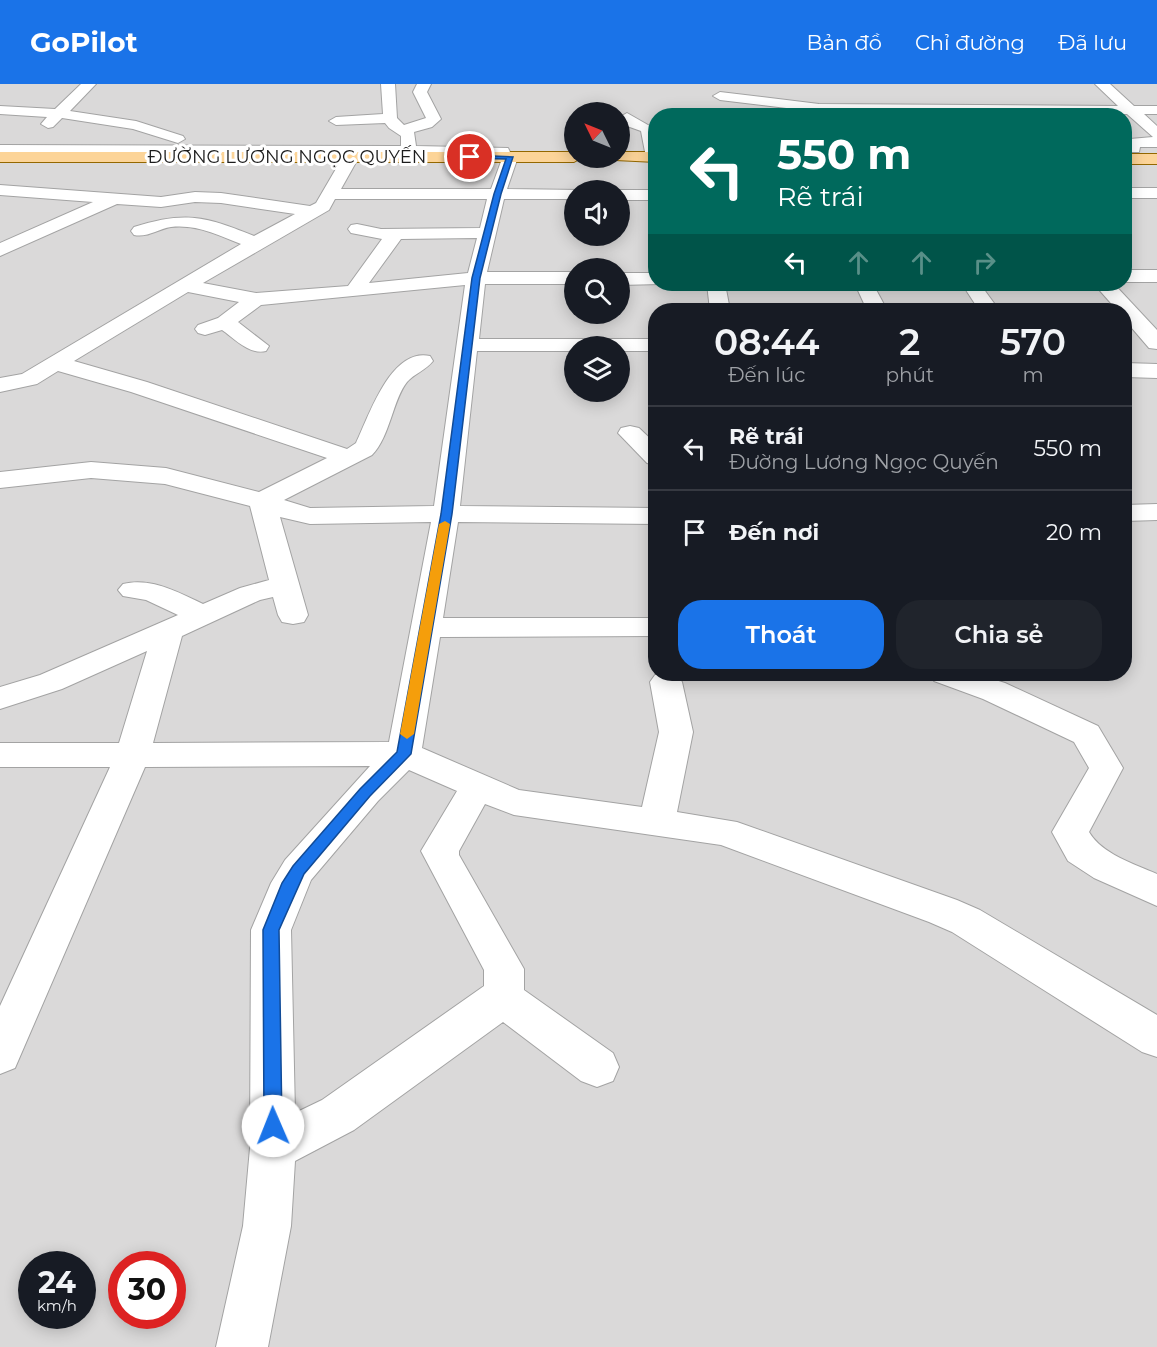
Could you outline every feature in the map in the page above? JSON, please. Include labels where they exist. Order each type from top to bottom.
[{"type":"main road","name":"ĐƯỜNG LƯƠNG NGỌC QUYẾN","points":[[0,157],[166,154],[251,158],[409,154],[564,157]]},
{"type":"main road","points":[[1132,154],[1157,159]]},
{"type":"main road","points":[[630,157],[648,157]]},
{"type":"street","points":[[0,150],[166,154],[409,154],[408,134],[394,125],[390,118],[388,84]]},
{"type":"street","points":[[403,130],[434,119],[420,92],[424,84]]},
{"type":"street","points":[[1102,84],[1129,101],[1157,110]]},
{"type":"street","points":[[38,133],[87,86],[106,86]]},
{"type":"street","points":[[946,93],[957,108]]},
{"type":"street","points":[[720,96],[811,108]]},
{"type":"street","points":[[1049,97],[1060,108]]},
{"type":"street","points":[[1129,101],[1157,134]]},
{"type":"street","points":[[1077,108],[1129,101],[1157,104]]},
{"type":"street","points":[[0,110],[59,113],[117,123],[178,138],[166,154]]},
{"type":"street","points":[[336,121],[390,118]]},
{"type":"street","points":[[630,121],[648,129]]},
{"type":"street","points":[[1132,145],[1136,142],[1157,141]]},
{"type":"street","points":[[242,1347],[267,1226],[273,1148],[271,930],[290,883],[298,870],[365,792],[404,754],[446,514],[476,278],[506,154]]},
{"type":"street","points":[[0,403],[9,384],[56,363],[254,243],[323,206],[351,157]]},
{"type":"street","points":[[241,171],[251,158]]},
{"type":"street","points":[[0,190],[161,202],[195,197],[221,198],[253,201],[313,212]]},
{"type":"street","points":[[1132,193],[1157,194]]},
{"type":"street","points":[[331,194],[564,194]]},
{"type":"street","points":[[630,195],[648,195]]},
{"type":"street","points":[[0,250],[116,198]]},
{"type":"street","points":[[140,231],[164,223],[182,221],[223,229],[254,243]]},
{"type":"street","points":[[357,229],[375,233],[488,233]]},
{"type":"street","points":[[354,291],[396,233]]},
{"type":"street","points":[[0,235],[24,240]]},
{"type":"street","points":[[1132,267],[1157,276]]},
{"type":"street","points":[[184,285],[256,299],[476,278],[564,278]]},
{"type":"street","points":[[630,279],[648,279]]},
{"type":"street","points":[[1110,291],[1121,303]]},
{"type":"street","points":[[205,329],[225,321],[256,299]]},
{"type":"street","points":[[1132,315],[1157,343]]},
{"type":"street","points":[[225,321],[258,346]]},
{"type":"street","points":[[469,345],[648,345]]},
{"type":"street","points":[[262,501],[350,458],[367,446],[397,379],[422,360]]},
{"type":"street","points":[[56,363],[139,387],[350,458]]},
{"type":"street","points":[[1132,373],[1157,371]]},
{"type":"street","points":[[630,432],[648,450]]},
{"type":"street","points":[[0,480],[92,470],[149,474],[262,501],[299,515],[310,516],[446,514],[648,516]]},
{"type":"street","points":[[262,501],[293,615]]},
{"type":"street","points":[[1132,513],[1157,512]]},
{"type":"street","points":[[0,698],[51,682],[260,591],[286,585]]},
{"type":"street","points":[[133,590],[152,592],[204,615]]},
{"type":"street","points":[[425,628],[648,627]]},
{"type":"street","points":[[0,1054],[132,756],[168,631]]},
{"type":"street","points":[[965,681],[994,691],[1086,734],[1106,768],[1070,832],[1081,851],[1107,868],[1157,891]]},
{"type":"street","points":[[657,822],[676,732],[666,682]]},
{"type":"street","points":[[0,755],[404,754],[514,802],[724,832],[966,921],[1157,1038]]},
{"type":"street","points":[[273,1148],[338,1115],[495,1004],[501,996],[507,983],[504,969],[440,851],[477,786]]},
{"type":"street","points":[[501,996],[597,1067]]},
{"type":"shaded area","points":[[0,84],[1157,84],[1157,1347],[0,1347]]},
{"type":"slow traffic","points":[[407,734],[445,524]]},
{"type":"route","points":[[273,1126],[271,930],[290,883],[298,870],[365,792],[404,754],[446,514],[476,278],[497,194],[510,157],[470,157]]}]
